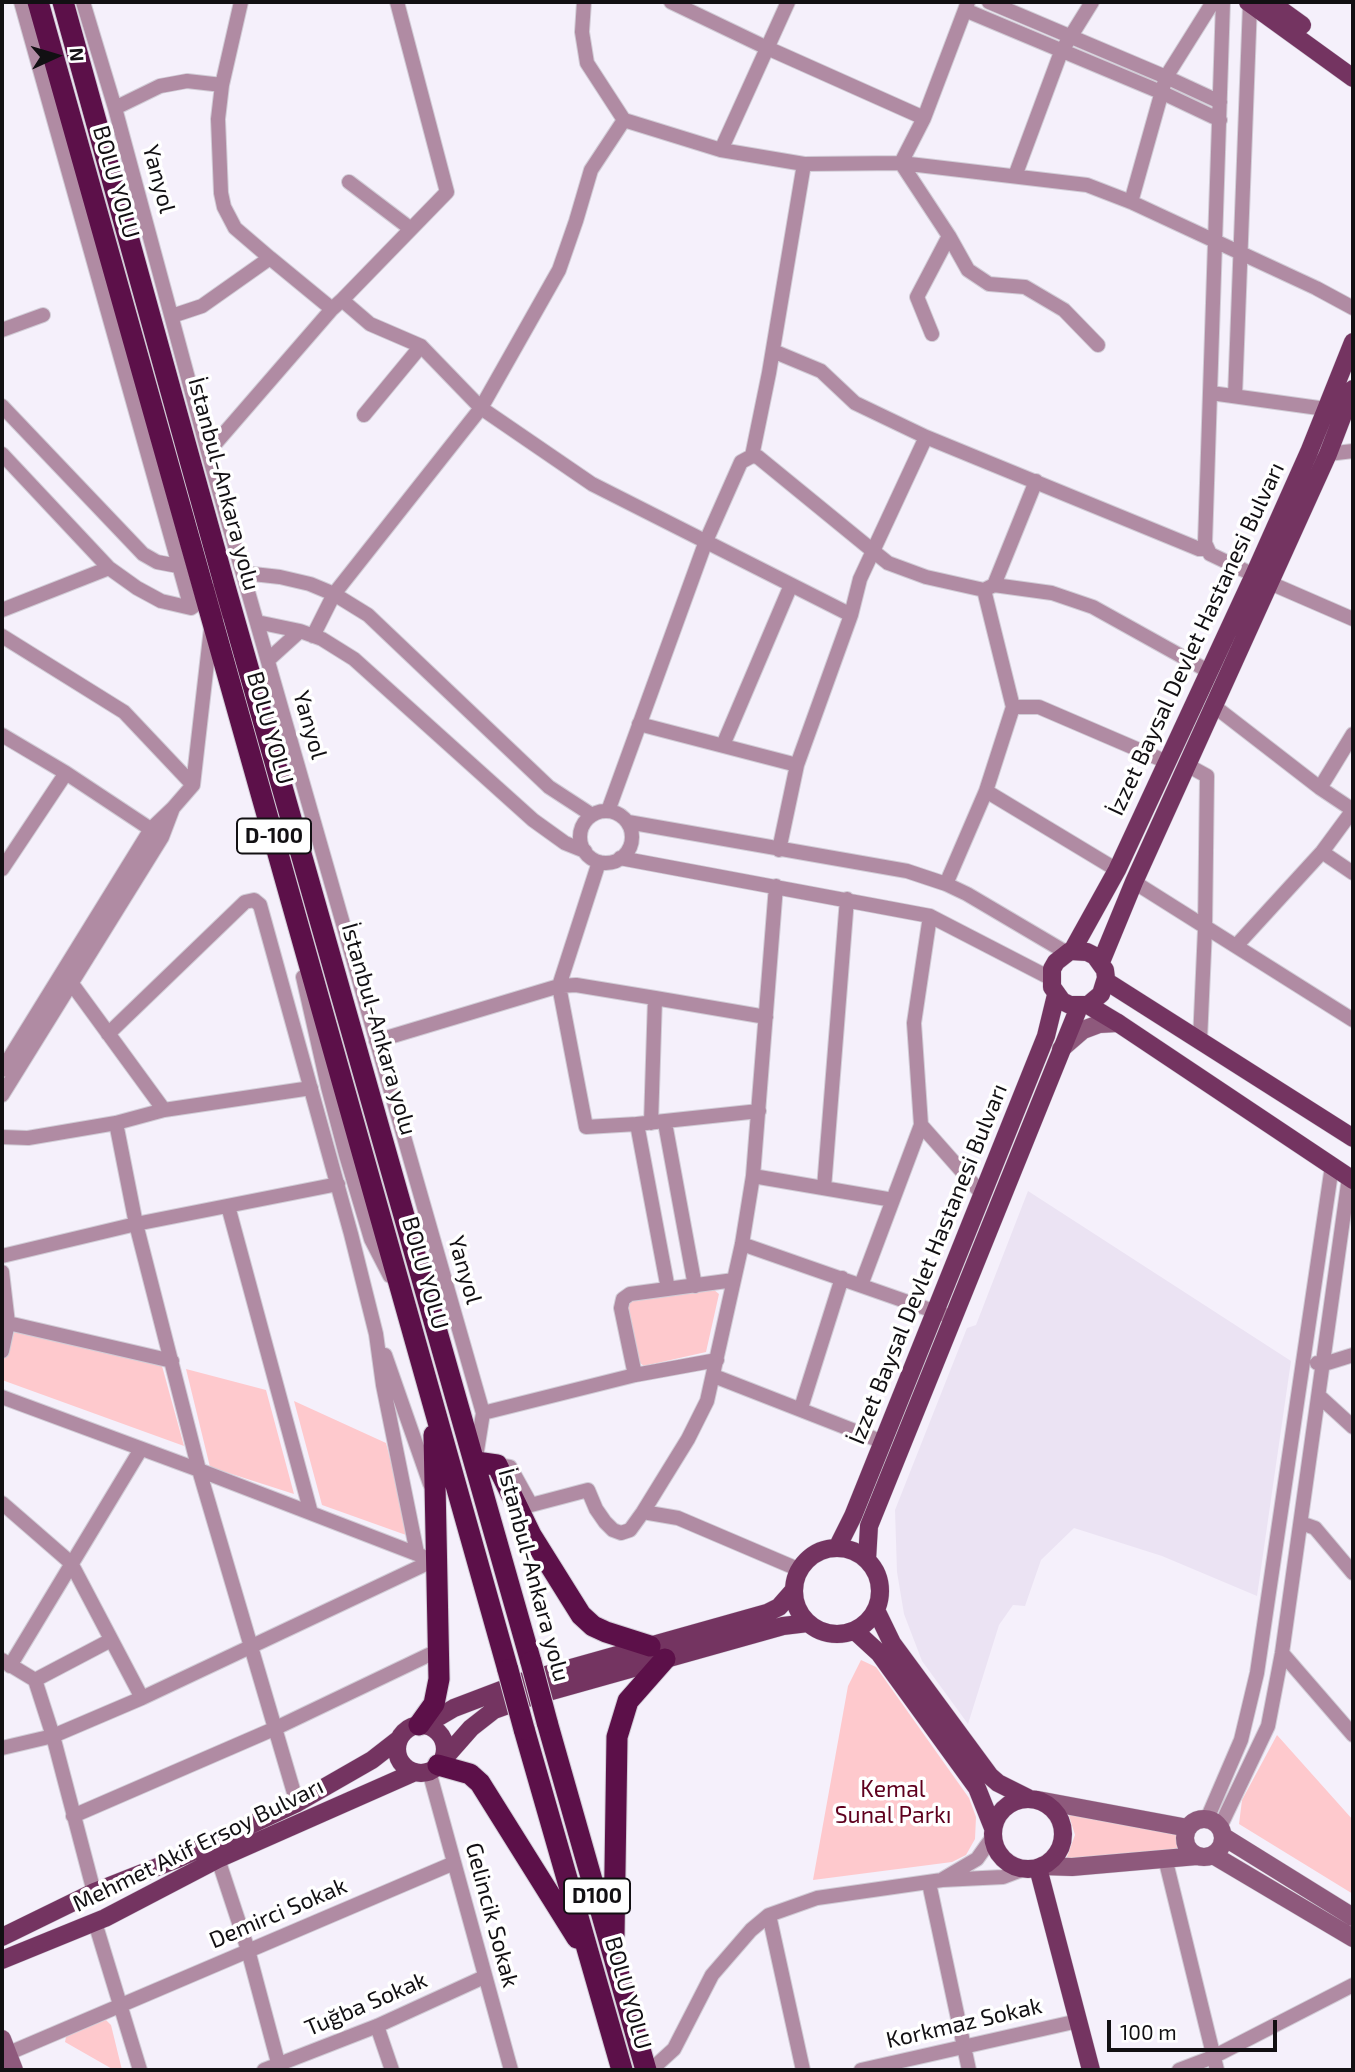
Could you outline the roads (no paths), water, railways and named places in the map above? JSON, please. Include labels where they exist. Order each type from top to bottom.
[{"type":"highway","name":"BOLU YOLU","points":[[38,2],[433,1398],[521,1671]]},
{"type":"highway","name":"İstanbul-Ankara yolu","points":[[63,2],[224,583],[486,1463],[521,1671],[524,1729]]},
{"type":"highway","points":[[422,1725],[436,1698],[439,1650],[434,1562],[436,1502],[433,1398]]},
{"type":"highway","points":[[486,1463],[581,1615],[593,1626],[658,1653],[628,1701],[617,1737],[614,1958]]},
{"type":"highway","name":"İstanbul-Ankara yolu","points":[[521,1671],[547,1722],[649,2070]]},
{"type":"highway","name":"BOLU YOLU","points":[[524,1729],[622,2070]]},
{"type":"highway","points":[[431,1768],[470,1774],[480,1783],[591,1958]]},
{"type":"main road","points":[[1270,2],[1353,62]]},
{"type":"main road","points":[[1249,3],[1353,78]]},
{"type":"main road","name":"İzzet Baysal Devlet Hastanesi Bulvarı","points":[[1101,962],[1134,882],[1214,706],[1353,342]]},
{"type":"main road","name":"İzzet Baysal Devlet Hastanesi Bulvarı","points":[[1070,952],[1117,870],[1208,671],[1262,579],[1328,454],[1353,389]]},
{"type":"main road","points":[[1083,1006],[1101,995],[1106,981],[1105,970],[1101,962],[1087,952],[1070,952],[1056,961],[1053,987],[1070,1005],[1083,1006],[1118,1023],[1351,1179]]},
{"type":"main road","points":[[1106,981],[1353,1138]]},
{"type":"main road","name":"İzzet Baysal Devlet Hastanesi Bulvarı","points":[[837,1548],[851,1521],[937,1311],[1046,1036],[1053,987]]},
{"type":"main road","name":"İzzet Baysal Devlet Hastanesi Bulvarı","points":[[867,1560],[869,1526],[1059,1052],[1083,1006]]},
{"type":"main road","points":[[1059,1052],[1083,1030],[1099,1024],[1118,1023]]},
{"type":"main road","points":[[794,1590],[798,1608],[808,1623],[825,1633],[835,1634],[855,1631],[863,1626],[876,1611],[880,1598],[878,1576],[867,1560],[853,1551],[828,1549],[812,1556],[800,1570],[794,1590],[772,1611],[658,1653],[494,1710],[471,1728],[431,1768],[406,1767],[400,1759],[397,1749],[399,1739],[410,1727],[422,1725],[521,1671],[658,1653],[808,1623]]},
{"type":"main road","points":[[876,1611],[892,1643],[990,1776],[998,1783],[1055,1811],[1063,1829],[1062,1839],[1057,1853],[1035,1868]]},
{"type":"main road","points":[[855,1631],[878,1653],[977,1788],[995,1848],[1004,1860],[1035,1868],[1205,1855],[1221,1848],[1217,1828]]},
{"type":"main road","points":[[422,1725],[436,1730],[444,1739],[445,1751],[431,1768]]},
{"type":"main road","name":"Mehmet Akif Ersoy Bulvarı","points":[[2,1937],[94,1892],[175,1860],[297,1803],[372,1760],[399,1739]]},
{"type":"main road","points":[[372,1760],[382,1767],[387,1783]]},
{"type":"main road","name":"Mehmet Akif Ersoy Bulvarı","points":[[2,1960],[96,1922],[218,1859],[387,1783],[431,1768]]},
{"type":"main road","points":[[992,1833],[1001,1810],[1009,1803],[1033,1799],[1188,1828]]},
{"type":"main road","points":[[1353,1917],[1217,1828],[1196,1821],[1188,1828],[1186,1844],[1353,1938]]},
{"type":"main road","points":[[1035,1868],[1091,2070]]},
{"type":"street","points":[[21,2],[191,608]]},
{"type":"street","name":"Yanyol","points":[[83,2],[116,108],[208,452],[482,1413],[486,1463]]},
{"type":"street","points":[[241,2],[222,85],[218,127],[223,206],[235,228],[270,258],[337,305],[370,324],[421,346],[481,408],[592,484],[851,615]]},
{"type":"street","points":[[208,452],[337,305],[447,192],[397,2]]},
{"type":"street","points":[[584,2],[582,32],[587,63],[624,120],[720,150],[804,164],[901,163],[1087,185],[1131,202],[1353,308]]},
{"type":"street","points":[[671,2],[924,118]]},
{"type":"street","points":[[720,150],[765,47],[788,2]]},
{"type":"street","points":[[989,2],[1220,102]]},
{"type":"street","points":[[1015,176],[1061,52],[1092,2]]},
{"type":"street","points":[[1131,202],[1166,77],[1213,2]]},
{"type":"street","points":[[1223,2],[1205,543],[1210,554],[1353,619]]},
{"type":"street","points":[[1235,396],[1249,3]]},
{"type":"street","points":[[901,163],[924,118],[966,6],[1061,52],[1163,93],[1220,120]]},
{"type":"street","points":[[88,21],[102,136]]},
{"type":"street","points":[[116,108],[160,86],[187,81],[222,85]]},
{"type":"street","points":[[268,660],[307,634],[334,594],[481,408],[559,270],[591,170],[624,120]]},
{"type":"street","points":[[901,163],[968,270],[989,284],[1025,287],[1064,310],[1098,345]]},
{"type":"street","points":[[752,456],[773,351],[804,164]]},
{"type":"street","points":[[349,182],[411,229]]},
{"type":"street","points":[[932,334],[918,297],[949,236]]},
{"type":"street","points":[[172,316],[202,306],[270,258]]},
{"type":"street","points":[[2,330],[43,315]]},
{"type":"street","points":[[364,415],[421,346]]},
{"type":"street","points":[[773,351],[821,371],[855,403],[926,437],[1199,549],[1207,549]]},
{"type":"street","points":[[1210,393],[1326,410]]},
{"type":"street","points":[[2,407],[143,554],[157,562],[178,566]]},
{"type":"street","points":[[779,850],[797,765],[851,615],[860,579],[926,437]]},
{"type":"street","points":[[1328,454],[1353,451]]},
{"type":"street","points":[[2,454],[109,568],[137,588],[161,601],[191,608],[215,591]]},
{"type":"street","points":[[608,811],[706,541],[741,462],[752,456]]},
{"type":"street","points":[[752,456],[764,461],[888,563],[926,577],[1052,593],[1093,607],[1208,671]]},
{"type":"street","points":[[946,884],[986,791],[1013,707],[989,587],[1036,481]]},
{"type":"street","points":[[2,610],[109,568]]},
{"type":"street","points":[[244,573],[293,580],[334,594],[368,615],[549,787],[592,815]]},
{"type":"street","points":[[723,745],[791,585]]},
{"type":"street","points":[[215,591],[328,1087],[346,1155],[371,1239],[410,1315]]},
{"type":"street","points":[[2,1070],[173,808],[193,785],[215,591]]},
{"type":"street","points":[[257,622],[307,634],[330,643],[354,659],[533,820],[565,843],[585,851],[599,862],[608,863],[620,858],[629,848],[632,840],[628,822],[623,816],[608,811],[592,815],[582,830],[581,844],[585,851]]},
{"type":"street","points":[[2,636],[124,712],[193,785]]},
{"type":"street","points":[[1214,706],[1320,788],[1353,810],[1322,852],[1236,946]]},
{"type":"street","points":[[1013,707],[1039,707],[1167,762]]},
{"type":"street","points":[[639,723],[797,765]]},
{"type":"street","points":[[1320,788],[1353,734]]},
{"type":"street","points":[[2,735],[157,833]]},
{"type":"street","points":[[1187,765],[1207,776],[1200,1040]]},
{"type":"street","points":[[2,869],[66,773]]},
{"type":"street","points":[[986,791],[1117,870]]},
{"type":"street","points":[[628,822],[906,871],[967,894],[1070,952]]},
{"type":"street","points":[[2,1094],[72,984],[157,833]]},
{"type":"street","points":[[1322,852],[1353,873]]},
{"type":"street","points":[[620,858],[930,916],[1053,987]]},
{"type":"street","points":[[599,862],[559,986],[586,1127],[759,1111]]},
{"type":"street","points":[[1134,882],[1353,1020]]},
{"type":"street","points":[[486,1463],[510,1467],[531,1505],[588,1490],[605,1522],[621,1533],[631,1530],[688,1439],[707,1401],[742,1244],[753,1176],[776,886]]},
{"type":"street","points":[[824,1188],[847,899]]},
{"type":"street","points":[[108,1034],[245,902],[254,900],[260,905],[338,1184],[376,1334],[383,1385],[417,1553]]},
{"type":"street","points":[[861,1285],[921,1125],[914,1023],[930,916]]},
{"type":"street","points":[[72,984],[164,1110]]},
{"type":"street","points":[[376,1041],[559,986],[576,985],[766,1017]]},
{"type":"street","points":[[655,998],[651,1123],[668,1289]]},
{"type":"street","points":[[2,1137],[28,1138],[116,1123],[164,1110],[311,1088]]},
{"type":"street","points":[[116,1123],[136,1224],[199,1470],[297,1803]]},
{"type":"street","points":[[651,1123],[695,1286]]},
{"type":"street","points":[[921,1125],[982,1194]]},
{"type":"street","points":[[338,1184],[346,1155]]},
{"type":"street","points":[[1217,1828],[1249,1712],[1259,1659],[1332,1166]]},
{"type":"street","points":[[753,1176],[893,1200]]},
{"type":"street","points":[[1217,1828],[1268,1726],[1282,1653],[1351,1179]]},
{"type":"street","points":[[2,1256],[136,1224],[338,1184]]},
{"type":"street","points":[[228,1206],[310,1513]]},
{"type":"street","points":[[351,1234],[371,1239]]},
{"type":"street","points":[[742,1244],[954,1318]]},
{"type":"street","points":[[2,1272],[8,1306],[8,1323],[2,1351]]},
{"type":"street","points":[[801,1408],[842,1278]]},
{"type":"street","points":[[635,1375],[621,1308],[623,1299],[630,1294],[734,1280]]},
{"type":"street","points":[[8,1323],[172,1361]]},
{"type":"street","points":[[376,1334],[436,1502]]},
{"type":"street","points":[[1304,1361],[1324,1364],[1353,1355]]},
{"type":"street","points":[[482,1413],[635,1375],[717,1360]]},
{"type":"street","points":[[713,1376],[801,1408],[883,1443]]},
{"type":"street","points":[[1319,1396],[1353,1427]]},
{"type":"street","points":[[2,1397],[417,1553],[434,1562]]},
{"type":"street","points":[[94,1892],[35,1680],[6,1663],[141,1449]]},
{"type":"street","points":[[2,1503],[71,1563],[142,1698]]},
{"type":"street","points":[[643,1512],[678,1518],[800,1570]]},
{"type":"street","points":[[1301,1522],[1315,1528],[1353,1573]]},
{"type":"street","points":[[2,1748],[52,1736],[142,1698],[434,1562]]},
{"type":"street","points":[[35,1680],[111,1640]]},
{"type":"street","points":[[73,1816],[276,1727],[439,1650]]},
{"type":"street","points":[[1282,1653],[1353,1735]]},
{"type":"street","name":"Gelincik Sokak","points":[[431,1768],[484,1977],[511,2070]]},
{"type":"street","points":[[935,1881],[977,1859],[992,1833]]},
{"type":"street","points":[[1165,1858],[1215,2064]]},
{"type":"street","points":[[218,1859],[248,1950],[279,2067]]},
{"type":"street","name":"Demirci Sokak","points":[[6,2054],[454,1863]]},
{"type":"street","points":[[649,2070],[674,2049],[712,1975],[751,1930],[769,1915],[817,1898],[935,1881],[1003,1877],[1035,1868]]},
{"type":"street","points":[[935,1881],[969,2070]]},
{"type":"street","points":[[769,1915],[803,2070]]},
{"type":"street","points":[[96,1922],[140,2070]]},
{"type":"street","name":"Tuğba Sokak","points":[[264,2070],[279,2067],[484,1977]]},
{"type":"street","points":[[1178,2070],[1215,2064],[1353,1985]]},
{"type":"street","name":"Korkmaz Sokak","points":[[861,2070],[1078,2021]]},
{"type":"street","points":[[377,2025],[392,2070]]},
{"type":"park label","name":"Kemal Sunal Parkı","points":[[893,1802]]}]
